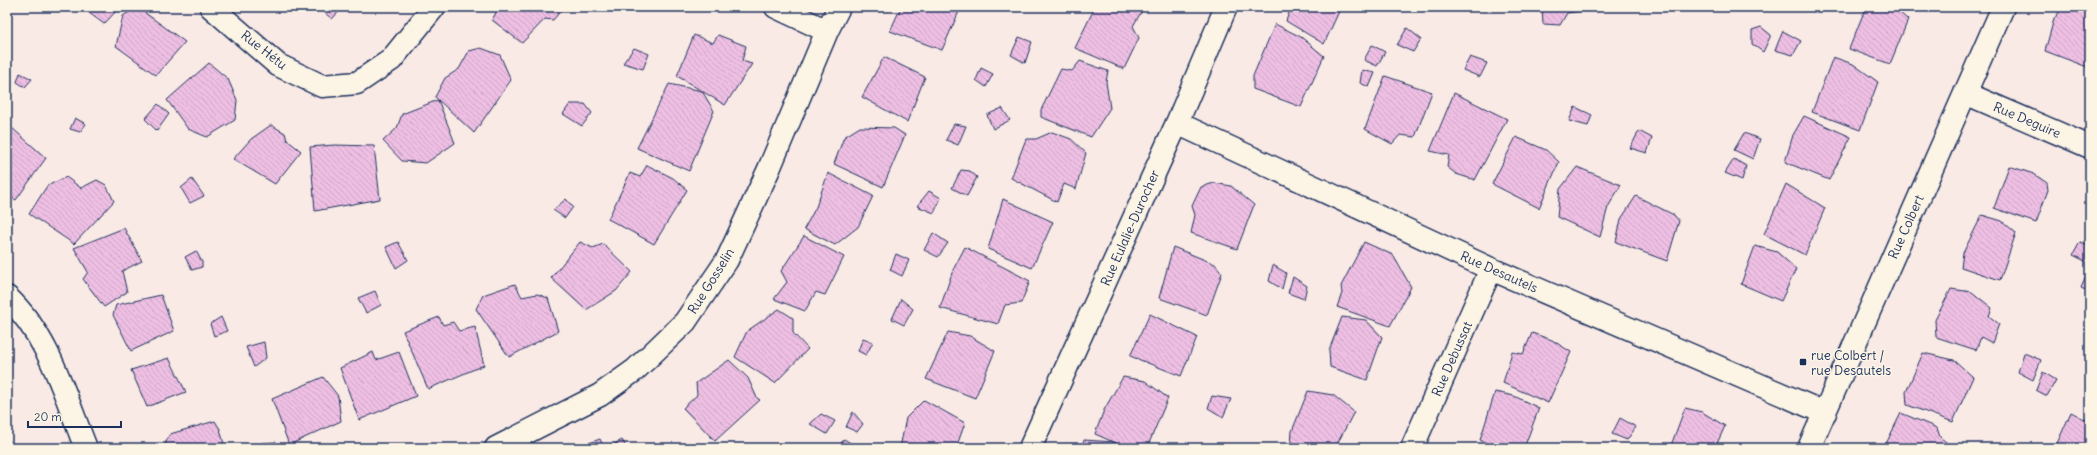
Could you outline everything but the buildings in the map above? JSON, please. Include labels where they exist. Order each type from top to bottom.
[{"type":"street","name":"Rue Hétu","points":[[211,7],[278,65],[322,86],[357,83],[391,60],[434,7]]},
{"type":"street","points":[[776,7],[827,31]]},
{"type":"street","name":"Rue Gosselin","points":[[497,448],[600,395],[635,370],[685,322],[727,260],[769,169],[827,31],[839,7]]},
{"type":"street","name":"Rue Eulalie-Durocher","points":[[1030,448],[1178,123],[1226,7]]},
{"type":"street","name":"Rue Colbert","points":[[1809,448],[2003,7]]},
{"type":"street","name":"Rue Deguire","points":[[1965,93],[2090,147]]},
{"type":"street","name":"Rue Desautels","points":[[1178,123],[1491,269],[1824,413]]},
{"type":"street","name":"Rue Debussat","points":[[1412,448],[1491,269]]},
{"type":"street","points":[[7,297],[34,327],[52,364],[86,448]]},
{"type":"place","name":"rue Colbert / rue Desautels","points":[[1803,362]]}]
